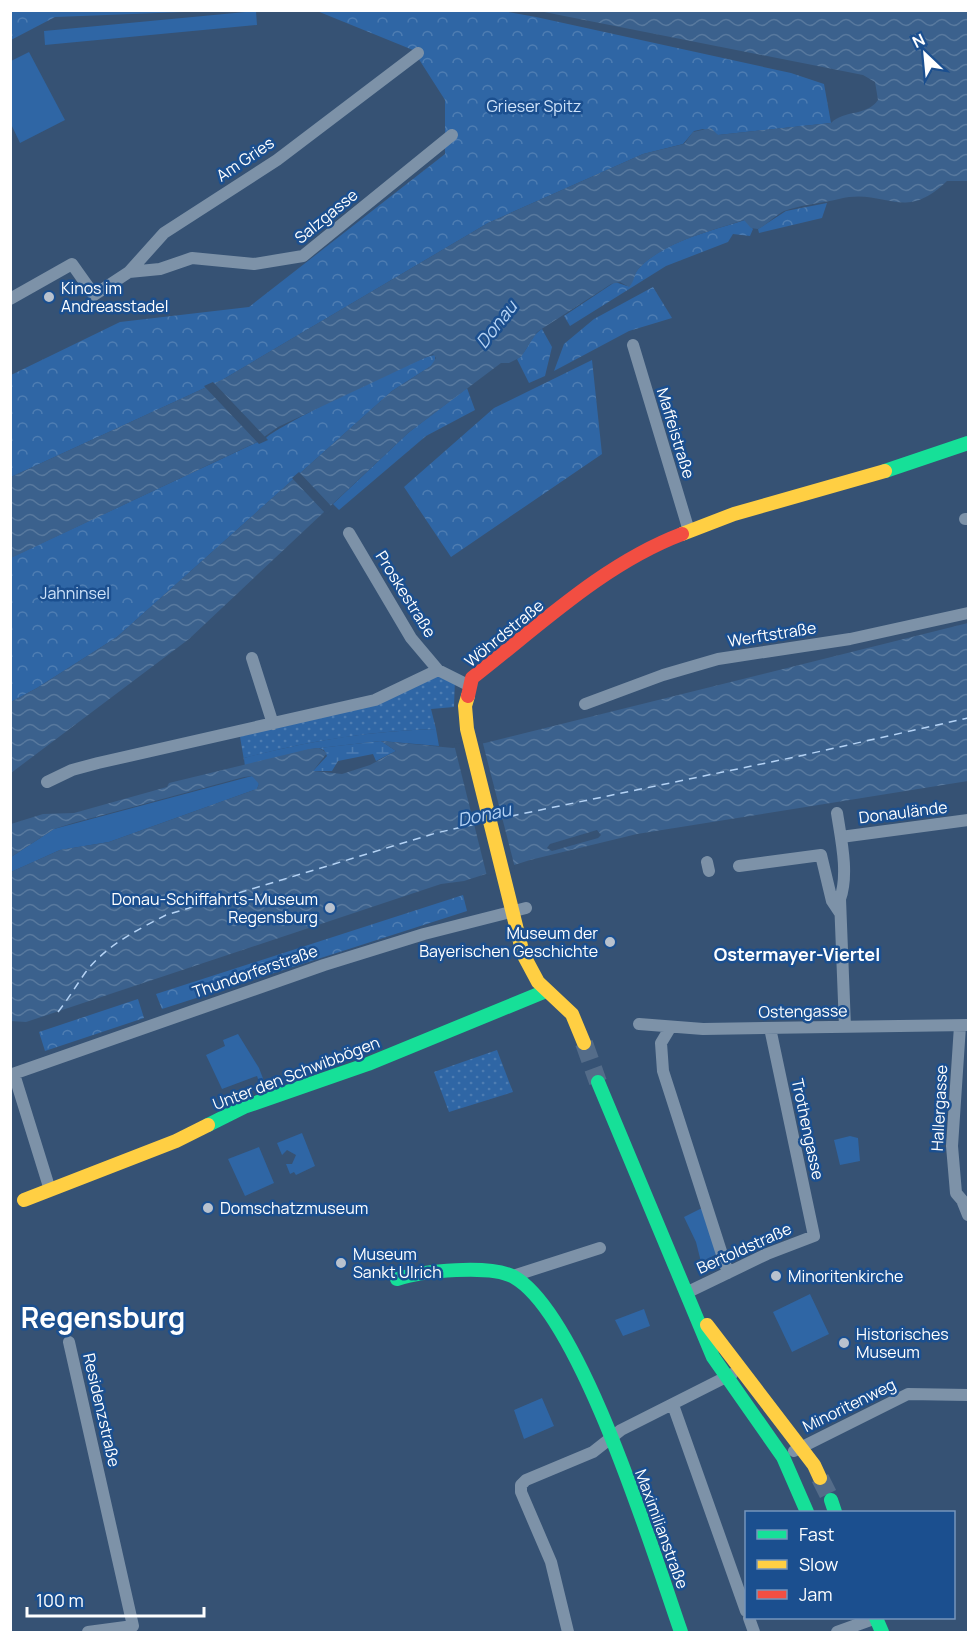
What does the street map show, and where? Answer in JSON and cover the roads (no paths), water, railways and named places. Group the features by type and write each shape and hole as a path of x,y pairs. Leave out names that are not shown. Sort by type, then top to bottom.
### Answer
{"street":[{"name":"Am Gries","path":"10,299 72,264 94,295 129,272 164,233 277,160 418,53"},
{"name":"Salzgasse","path":"129,272 160,269 192,258 254,264 303,256 452,135"},
{"name":"Maffeistraße","path":"633,345 689,531"},
{"name":"Wöhrdstraße","path":"438,670 468,685 477,672 619,564 656,544 689,531 969,443"},
{"name":"Proskestraße","path":"349,533 411,638 438,670"},
{"name":"Werftstraße","path":"585,704 663,675 718,659 860,637 969,613"},
{"path":"252,658 273,724"},
{"path":"46,782 72,770 98,763 375,699 438,670"},
{"path":"468,685 465,706 469,736 511,912 525,960 546,991 565,1005 575,1019 585,1043"},
{"name":"Donaulände","path":"837,813 842,854 844,1027"},
{"name":"Donaulände","path":"841,837 968,823"},
{"path":"739,866 821,855 832,901 841,914"},
{"name":"Thundorferstraße","path":"12,1074 306,971 424,934 526,908"},
{"name":"Unter den Schwibbögen","path":"24,1200 176,1141 244,1107 368,1064 546,991"},
{"name":"Ostengasse","path":"639,1024 670,1028 964,1026"},
{"name":"Hallergasse","path":"962,1192 952,1146 964,1026"},
{"path":"670,1028 661,1043 660,1054 728,1272"},
{"name":"Trothengasse","path":"770,1028 814,1236"},
{"path":"12,1074 50,1190"},
{"path":"598,1082 650,1210 688,1292 713,1357 783,1456 807,1511"},
{"path":"962,1192 969,1215"},
{"name":"Bertoldstraße","path":"688,1292 728,1272 814,1236"},
{"path":"397,1279 432,1271 513,1276 600,1248"},
{"name":"Maximilianstraße","path":"513,1276 531,1289 563,1335 612,1437 681,1632"},
{"path":"696,1312 800,1448 817,1480"},
{"name":"Residenzstraße","path":"69,1342 133,1626 88,1632"},
{"path":"568,1632 551,1562 521,1492 521,1485 526,1480 592,1452 612,1437 659,1410 741,1370"},
{"name":"Minoritenweg","path":"783,1456 908,1394 969,1395"},
{"path":"673,1405 745,1605"},
{"path":"837,1632 873,1619"}],"water":[{"name":"Donau","path":"539,11 968,11 968,181 947,181 932,194 906,202 855,197 797,207 784,211 758,229 751,228 744,220 690,238 663,250 640,267 629,287 620,282 611,284 537,332 521,357 509,363 501,363 408,433 189,639 11,773 11,702 117,637 392,391 431,366 436,358 433,354 278,427 257,442 11,558 11,477 222,380 488,223 643,154 684,144 693,132 711,128 718,135 831,123 843,116 868,109 878,100 875,82 863,75"},
{"name":"Donau","path":"968,623 968,781 637,834 530,860 464,881 441,884 26,1022 11,1021 11,872 60,850 109,842 257,789 259,784 252,776 244,777 73,823 54,829 11,857 11,824 43,814 74,813 167,787 169,783 309,749 319,748 327,753 313,771 342,774 370,765 396,751 381,741 453,748 485,743"}],"tunnel":[{"path":"584,1043 598,1082"},
{"path":"820,1478 831,1500"}],"place":[{"name":"Kinos im Andreasstadel","path":"49,297"},
{"name":"Donau-Schiffahrts-Museum Regensburg","path":"330,908"},
{"name":"Museum der Bayerischen Geschichte","path":"610,942"},
{"name":"Domschatzmuseum","path":"208,1208"},
{"name":"Museum Sankt Ulrich","path":"341,1263"},
{"name":"Minoritenkirche","path":"776,1276"},
{"name":"Historisches Museum","path":"844,1343"}],"district":[{"name":"Ostermayer-Viertel","path":"797,954"},
{"name":"Regensburg","path":"103,1317"}],"park label":[{"name":"Grieser Spitz","path":"534,106"},
{"name":"Jahninsel","path":"75,593"}]}
